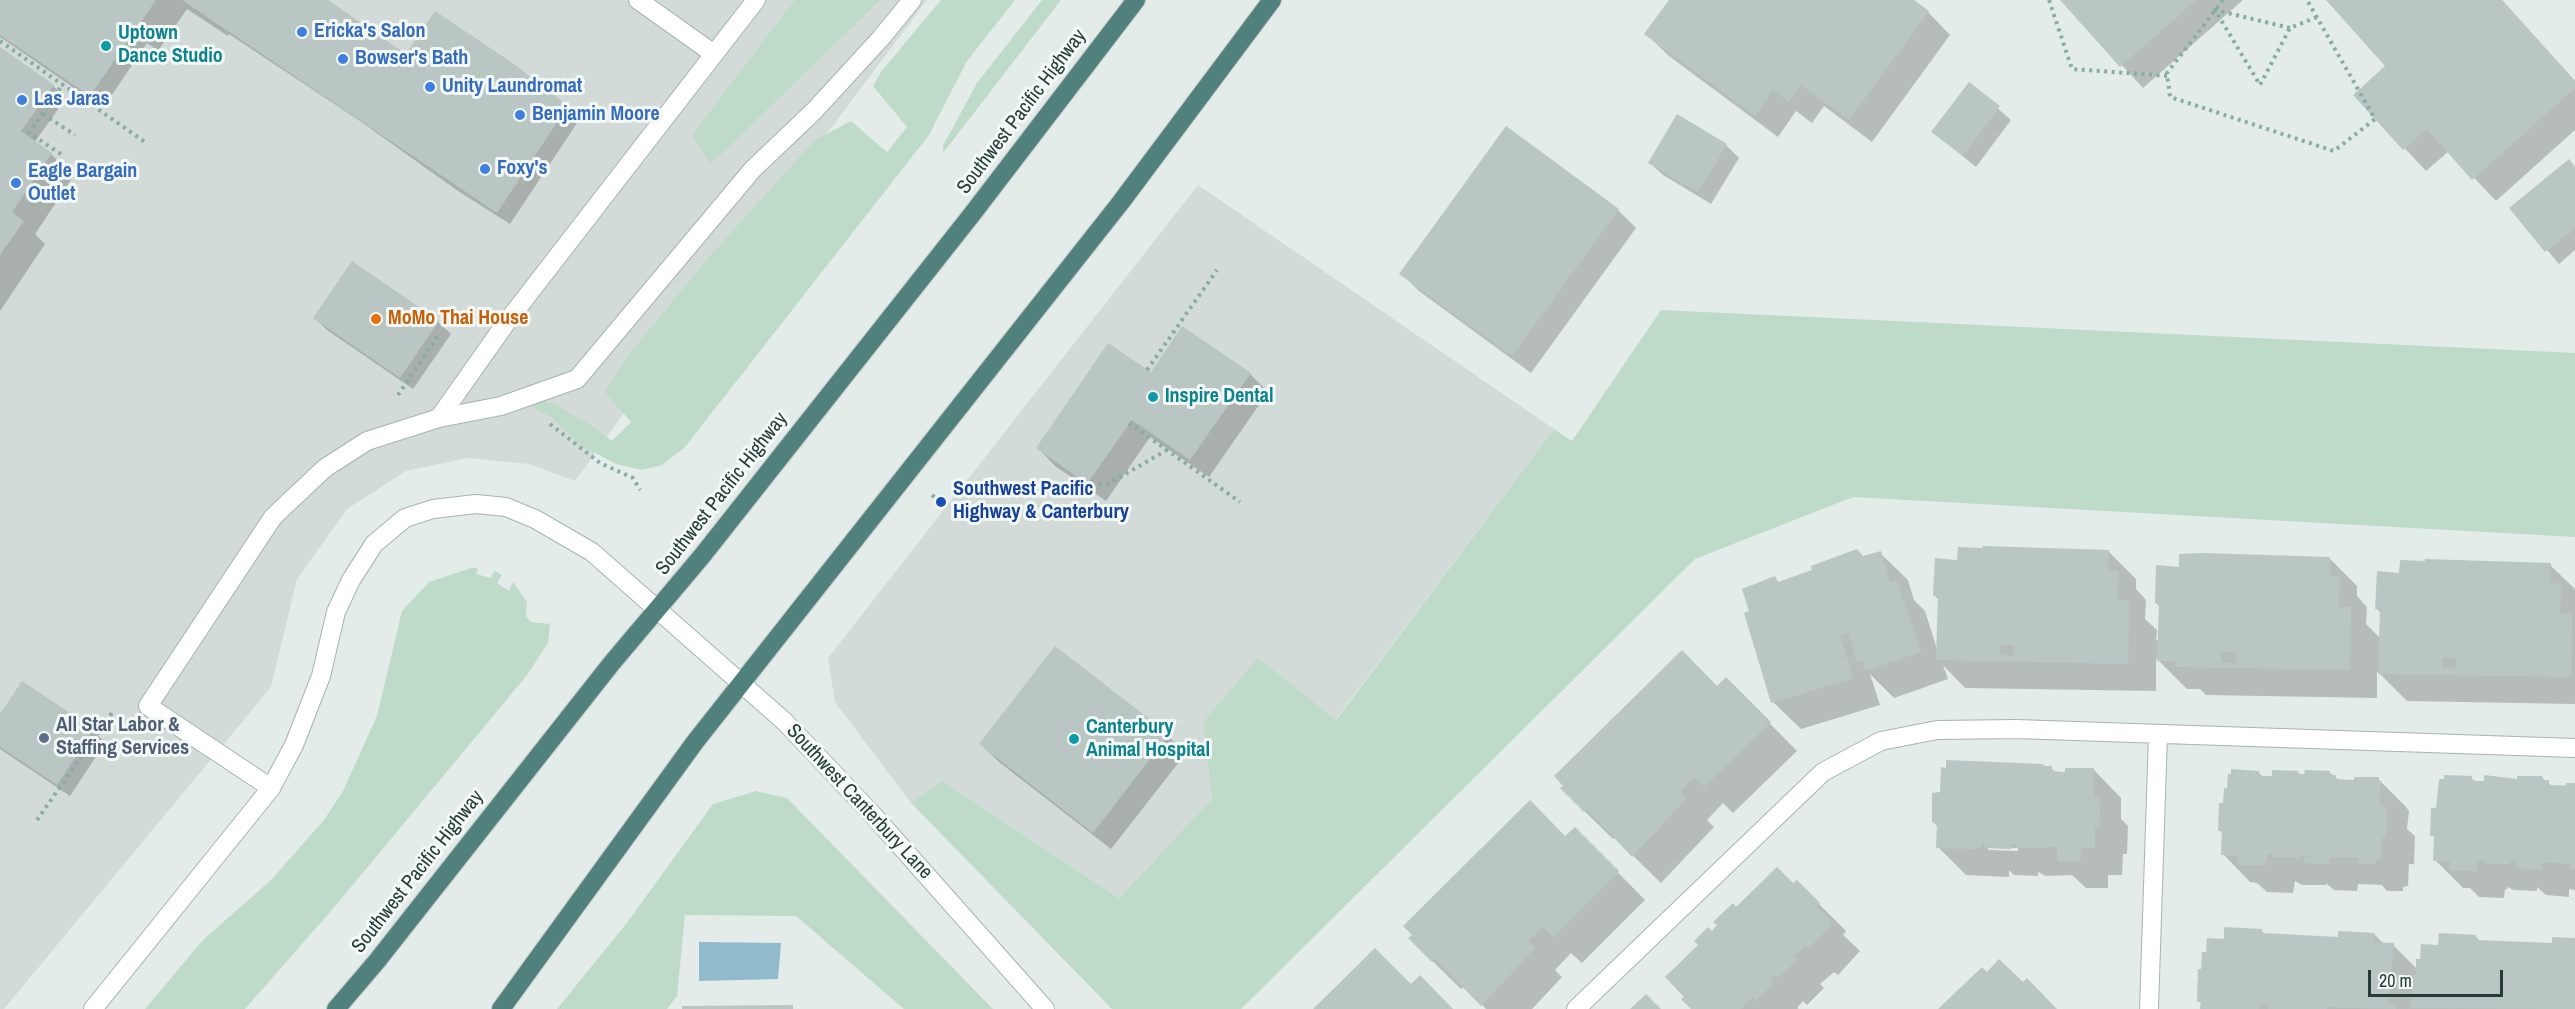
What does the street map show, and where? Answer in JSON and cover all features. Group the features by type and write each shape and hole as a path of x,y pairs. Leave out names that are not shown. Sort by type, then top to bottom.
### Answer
{"highway":[{"name":"Southwest Pacific Highway","path":"336,1009 376,962 612,664 659,610 973,213 1136,0"},
{"path":"501,1009 694,742 1121,202 1272,0"}],"street":[{"path":"638,0 714,54"},
{"path":"439,418 506,323 756,0"},
{"path":"271,788 148,706 273,517 325,468 367,441 439,418 501,406 577,379 753,169 814,111 881,38 912,0"},
{"name":"Southwest Canterbury Lane","path":"93,1009 271,788 294,745 321,676 336,612 351,580 374,544 405,518 433,509 476,504 506,507 535,519 592,552 659,610 785,722 873,815 1045,1009"},
{"path":"1576,1009 1823,771 1881,741 1937,730 2016,729 2575,748"},
{"path":"2149,1009 2158,734"}],"path":[{"path":"2049,0 2072,69 2168,76"},
{"path":"2223,0 2167,73 2170,97 2334,151 2375,119 2307,0"},
{"path":"2215,10 2259,85 2290,28"},
{"path":"2215,10 2290,28 2317,17"},
{"path":"0,41 145,142"},
{"path":"61,154 29,133 63,84"},
{"path":"43,114 75,135"},
{"path":"1147,370 1217,270"},
{"path":"392,404 439,334"},
{"path":"410,364 416,368"},
{"path":"501,406 518,409 539,417 561,431 593,459 633,478 640,490"},
{"path":"1129,423 1240,502"},
{"path":"1076,485 1108,484 1167,450"},
{"path":"37,820 114,710"}],"shaded area":[{"path":"0,0 927,0 786,188 575,481 529,464 467,458 406,471 347,509 297,579 271,687 4,1009 0,1009"},
{"path":"1198,185 1554,429 1335,720 1258,659 1203,722 1212,799 1119,898 942,781 911,803 835,702 828,658"}],"green space":[{"path":"795,0 880,0 711,164 692,135"},
{"path":"941,0 1015,0 967,61 929,135 685,447 662,465 642,470 616,464 582,446 551,417 525,403 534,399 554,404 591,425 612,441 631,422 605,392 626,358 710,256 815,140 851,121 887,152 907,127 873,86 881,72"},
{"path":"1042,0 1061,0 943,153 943,146 977,83"},
{"path":"1661,310 2575,353 2575,537 1853,497 1695,559 1241,1009 1112,1009 911,803 942,781 1119,898 1212,799 1203,722 1258,658 1336,720 1554,429 1572,441"},
{"path":"471,568 478,568 476,574 491,578 494,571 502,575 497,583 509,591 513,582 527,602 526,616 531,622 550,624 548,643 527,675 337,904 245,1009 145,1009 203,940 271,880 324,820 343,791 377,716 402,611 429,582"},
{"path":"756,791 787,798 993,1009 904,1009 796,916 685,915 677,996 667,1009 557,1009 626,924 713,804"}],"water":[{"path":"699,942 781,943 778,979 699,981"}],"building":[{"path":"0,0 156,0 90,96 0,35"},
{"path":"182,0 328,0 406,54 435,11 514,64 568,106 497,213"},
{"path":"1669,0 1914,0 1929,11 1849,120 1801,85 1789,102 1773,90 1755,116 1644,34"},
{"path":"2060,0 2196,0 2120,67"},
{"path":"2326,0 2502,0 2575,81 2575,88 2472,180 2427,129 2403,150 2353,95 2385,66"},
{"path":"0,47 54,85 21,131 52,153 12,212 24,221 0,255"},
{"path":"1969,82 2000,106 1963,156 1931,132"},
{"path":"1677,114 1727,144 1698,192 1648,163"},
{"path":"1506,126 1619,209 1512,356 1399,274"},
{"path":"2569,159 2575,167 2575,228 2545,252 2509,208"},
{"name":"MoMo Thai House","path":"352,261 439,321 400,378 313,318"},
{"name":"Inspire Dental","path":"1182,326 1251,373 1190,460 1132,420 1087,484 1036,448 1108,343 1151,372"},
{"path":"1983,546 2109,550 2108,570 2119,571 2117,600 2129,601 2128,664 1936,660 1938,596 1933,596 1935,558 1957,560 1958,547 1982,548","holes":["2000,645 2014,645 2014,656 2000,655"]},
{"path":"1857,549 1863,556 1881,551 1890,583 1897,581 1921,652 1865,671 1862,661 1857,662 1848,633 1840,635 1853,678 1771,703 1744,613 1749,611 1742,589 1775,576 1778,582 1812,570 1811,566"},
{"path":"2179,554 2330,557 2330,576 2340,577 2339,607 2351,607 2350,670 2177,667 2177,662 2157,661 2159,603 2155,603 2156,565 2179,567","holes":["2221,652 2236,652 2236,663 2221,662"]},
{"path":"2425,559 2551,563 2550,583 2561,584 2560,614 2572,614 2571,677 2378,674 2380,609 2375,609 2377,571 2399,573 2400,560 2425,561","holes":["2443,658 2457,658 2456,669 2442,668"]},
{"name":"Canterbury Animal Hospital","path":"1055,646 1169,734 1093,833 979,744"},
{"path":"1682,650 1717,686 1726,677 1771,722 1704,787 1695,777 1680,791 1687,798 1632,857 1587,809 1584,812 1560,788 1563,786 1554,776"},
{"name":"All Star Labor & Staffing Services","path":"22,681 94,729 57,785 0,747 0,714"},
{"path":"1946,760 2043,764 2043,766 2052,766 2051,771 2065,772 2065,768 2094,768 2094,797 2101,797 2099,827 2095,827 2095,848 2081,848 2080,861 2057,861 2057,847 2017,848 2017,845 2011,845 2011,849 1985,848 1985,844 1982,844 1981,849 1936,848 1937,823 1932,822 1932,793 1940,792 1941,767 1946,768"},
{"path":"2231,769 2259,771 2259,776 2272,776 2272,770 2298,771 2298,774 2304,774 2305,770 2330,771 2330,775 2336,775 2336,779 2354,780 2354,777 2379,777 2381,781 2380,805 2387,807 2386,837 2382,837 2381,859 2376,860 2376,864 2358,863 2358,858 2330,857 2330,864 2304,863 2305,856 2299,855 2299,858 2273,857 2273,854 2268,854 2265,866 2238,865 2238,856 2221,855 2222,831 2218,831 2219,803 2223,803 2224,788 2227,788 2228,774 2231,774"},
{"path":"2444,775 2472,776 2471,781 2484,781 2484,775 2517,779 2517,776 2543,776 2542,780 2549,780 2549,785 2566,786 2566,783 2575,783 2575,869 2570,869 2570,864 2542,862 2542,870 2516,868 2516,861 2510,861 2510,864 2484,863 2484,860 2480,859 2480,862 2477,862 2477,871 2450,870 2450,861 2433,861 2434,836 2430,836 2431,808 2436,808 2439,779 2444,779"},
{"path":"1530,800 1565,836 1575,827 1619,871 1553,937 1543,927 1528,941 1535,948 1481,1006 1435,959 1432,962 1408,938 1412,935 1403,926"},
{"path":"1777,867 1793,883 1797,880 1820,903 1816,906 1833,923 1809,948 1805,945 1794,956 1797,960 1778,978 1775,974 1771,979 1774,982 1756,1001 1752,997 1740,1009 1691,1009 1681,999 1684,997 1665,977 1698,945 1694,941 1708,927 1712,931 1717,925 1713,922 1733,903 1736,907"},
{"path":"2224,927 2262,929 2262,933 2338,937 2338,931 2375,933 2374,942 2394,943 2388,1004 2396,1004 2396,1009 2327,1007 2327,1009 2268,1009 2268,1004 2260,1004 2259,1009 2200,1009 2201,1002 2197,1002 2198,969 2201,969 2202,952 2206,952 2207,938 2224,939"},
{"path":"2439,933 2476,935 2476,940 2552,943 2552,937 2575,938 2575,1009 2411,1008 2413,975 2416,975 2416,959 2420,959 2421,944 2438,945"},
{"path":"1375,948 1411,984 1420,975 1453,1009 1313,1009"},
{"path":"1999,959 2023,982 2027,978 2057,1009 1938,1009 1982,967 1987,972"},
{"path":"1646,994 1661,1009 1630,1009"},
{"path":"793,1005 793,1009 682,1009 682,1006"}],"place":[{"name":"Ericka's Salon","path":"302,32"},
{"name":"Uptown Dance Studio","path":"106,46"},
{"name":"Bowser's Bath","path":"343,59"},
{"name":"Unity Laundromat","path":"430,87"},
{"name":"Las Jaras","path":"22,100"},
{"name":"Benjamin Moore","path":"520,115"},
{"name":"Foxy's","path":"485,169"},
{"name":"Eagle Bargain Outlet","path":"16,183"},
{"name":"MoMo Thai House","path":"376,319"},
{"name":"Inspire Dental","path":"1153,397"},
{"name":"Southwest Pacific Highway & Canterbury","path":"941,502"},
{"name":"All Star Labor & Staffing Services","path":"44,738"},
{"name":"Canterbury Animal Hospital","path":"1074,739"}]}
